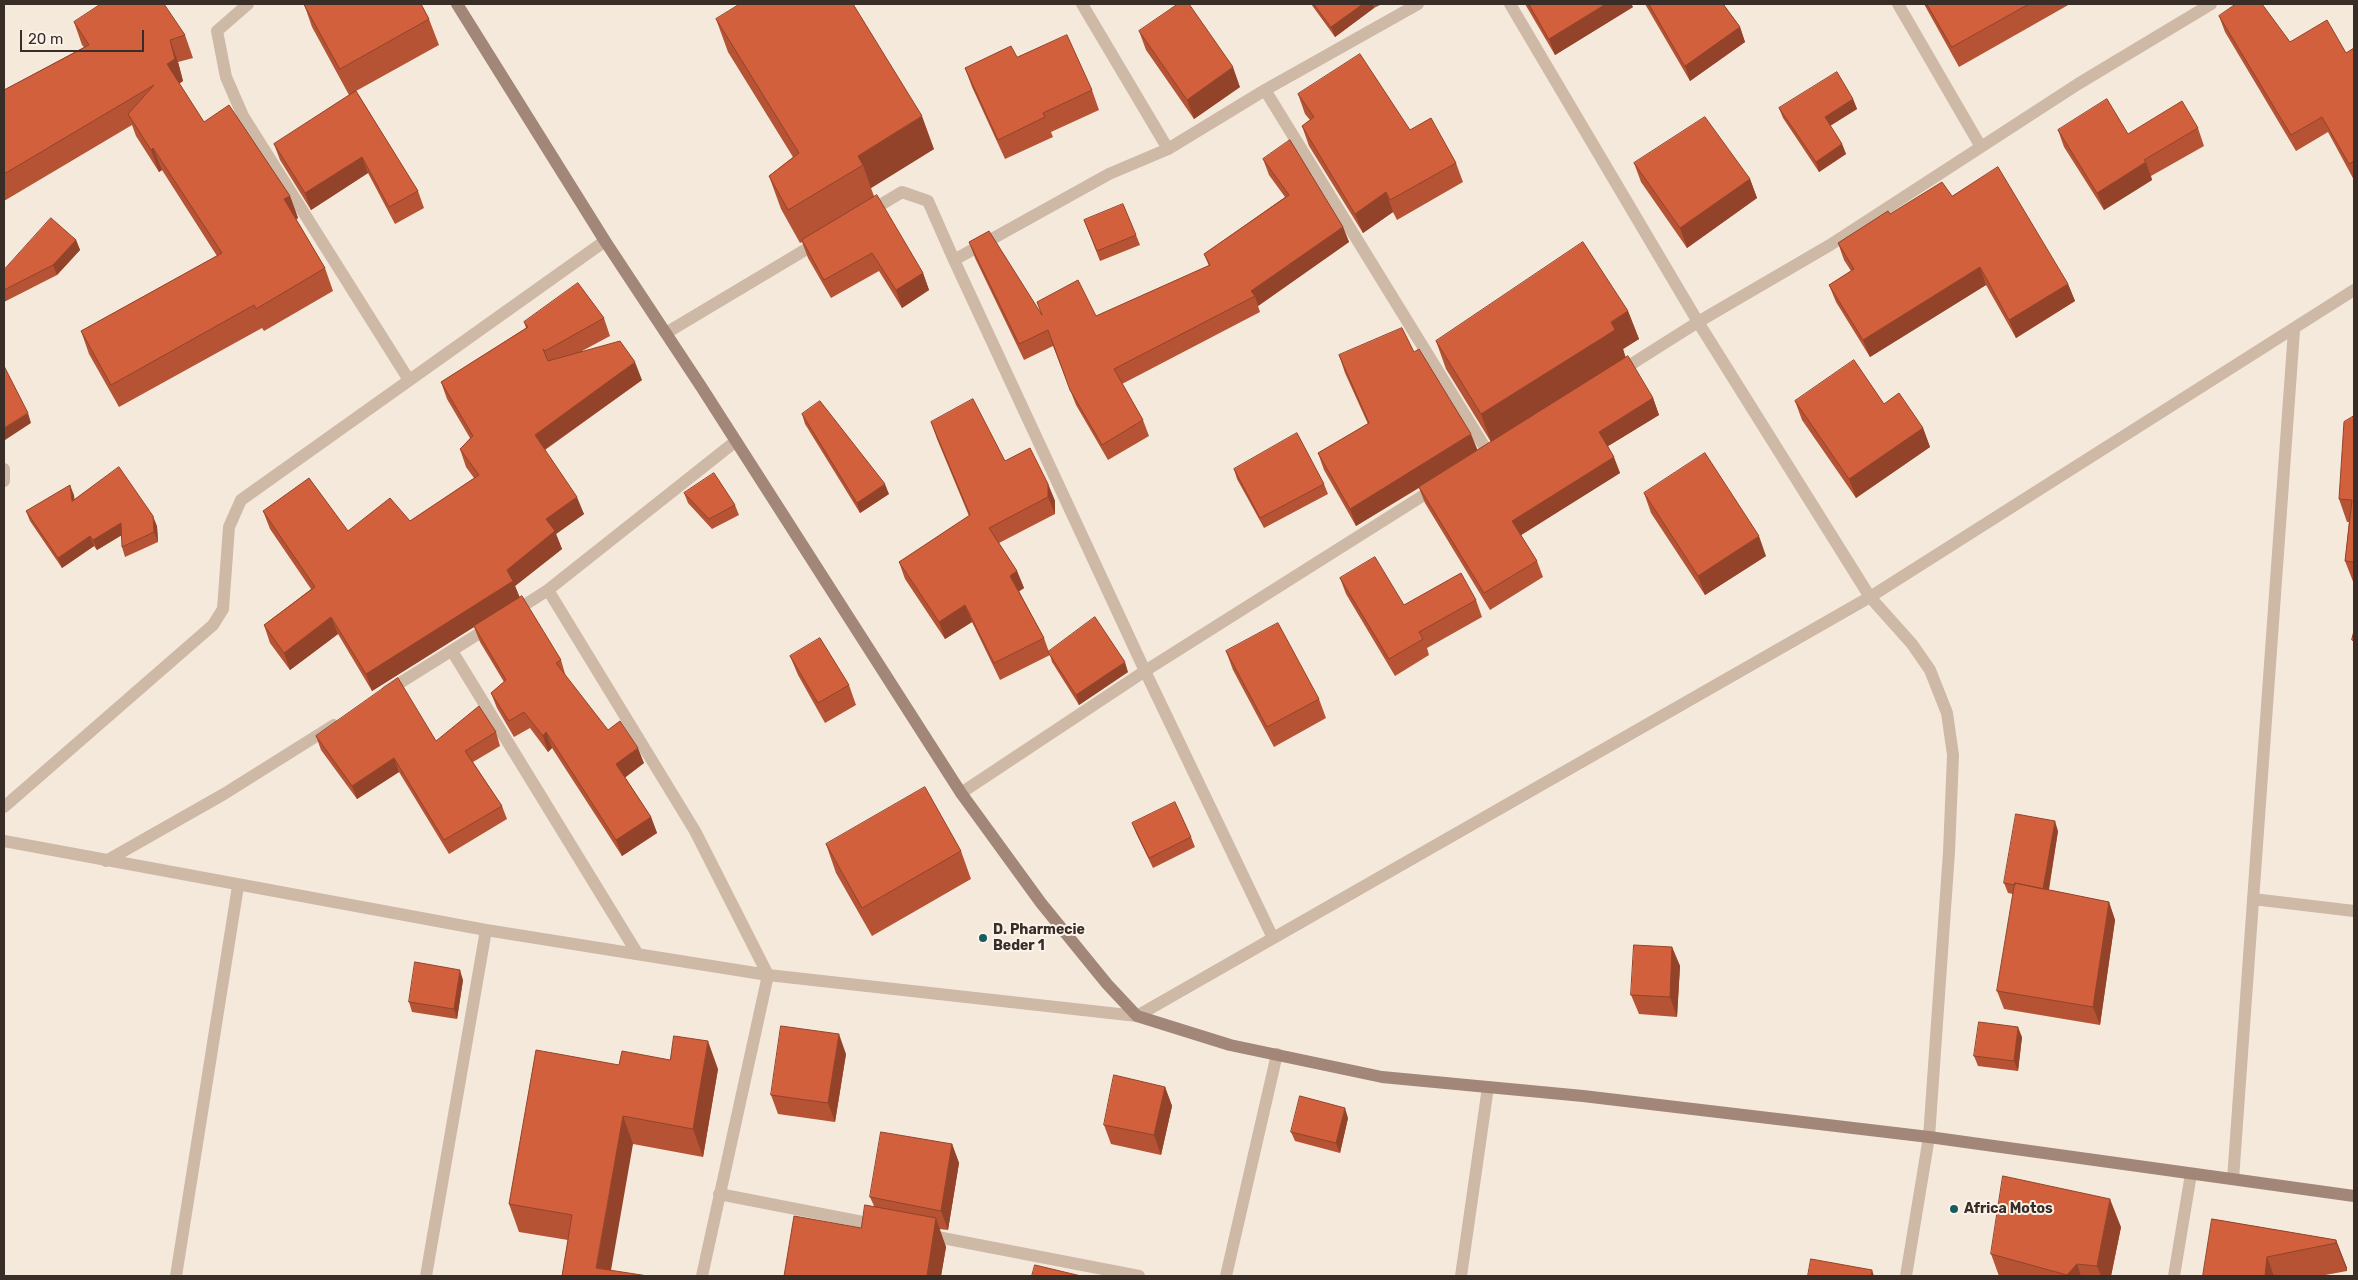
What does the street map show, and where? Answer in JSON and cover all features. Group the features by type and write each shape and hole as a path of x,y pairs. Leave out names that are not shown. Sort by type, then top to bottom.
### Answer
{"street":[{"path":"248,4 217,31 226,78 243,116 409,380"},
{"path":"457,4 605,241 736,441 961,794 1041,903 1107,984 1137,1016"},
{"path":"1082,4 1168,149"},
{"path":"954,260 1109,174 1168,149 1265,90 1418,4"},
{"path":"1510,4 1698,322 1870,597 1912,644 1930,670 1947,713 1953,755 1949,852 1929,1137 1906,1276"},
{"path":"1898,4 1981,147"},
{"path":"1606,380 1698,322 1830,245 2078,84 2204,6"},
{"path":"1265,90 1489,454"},
{"path":"860,217 902,192 928,201 1145,671 1273,938"},
{"path":"666,333 835,232"},
{"path":"4,807 212,625 223,609 229,527 241,500 605,241"},
{"path":"1137,1016 1870,597 2294,330 2354,290"},
{"path":"2233,1179 2294,330"},
{"path":"376,699 548,590 736,441"},
{"path":"4,469 4,481"},
{"path":"961,794 1145,671 1447,480"},
{"path":"548,590 695,831 768,975 702,1276"},
{"path":"452,651 637,953"},
{"path":"106,861 224,794 342,720"},
{"path":"4,841 238,886 486,930 768,975 1137,1016 1230,1044 1382,1077 1583,1096 1929,1137 2354,1196"},
{"path":"176,1276 238,886"},
{"path":"2253,899 2354,911"},
{"path":"426,1276 486,930"},
{"path":"1226,1276 1277,1054"},
{"path":"1461,1276 1488,1087"},
{"path":"2174,1276 2191,1174"},
{"path":"719,1194 895,1228"},
{"path":"914,1232 1139,1276"}],"building":[{"path":"101,4 164,4 185,35 170,40 175,59 167,64 204,122 229,105 290,196 284,199 325,268 256,309 254,305 111,385 81,331 222,253 153,148 151,150 128,114 154,85 4,174 4,90 89,45 74,22"},
{"path":"304,4 421,4 429,19 340,69"},
{"path":"740,4 853,4 922,116 858,156 863,165 788,210 769,176 799,153 716,19"},
{"path":"1178,4 1189,4 1233,67 1187,100 1139,31"},
{"path":"1314,4 1363,4 1331,27"},
{"path":"1529,4 1606,4 1549,39"},
{"path":"1649,4 1723,4 1740,27 1685,66"},
{"path":"1927,4 2029,4 1952,47"},
{"path":"2236,4 2262,4 2290,42 2327,20 2346,53 2354,48 2354,161 2349,164 2322,117 2291,135 2219,16"},
{"path":"1067,35 1092,90 1043,113 1045,117 998,140 965,68 1011,46 1017,57"},
{"path":"1360,54 1410,130 1431,118 1456,163 1390,200 1386,192 1355,214 1302,126 1314,117 1298,94"},
{"path":"1837,72 1853,99 1825,117 1842,144 1816,162 1779,108"},
{"path":"356,91 418,191 389,207 362,157 305,193 274,144"},
{"path":"2107,99 2128,134 2182,101 2198,128 2144,160 2146,162 2097,193 2058,130"},
{"path":"1705,117 1750,179 1680,228 1634,163"},
{"path":"1290,140 1343,227 1251,291 1255,296 1114,369 1143,420 1102,445 1070,390 1048,330 1019,344 969,242 989,231 1042,315 1037,302 1078,280 1096,316 1210,265 1204,254 1289,195 1263,159"},
{"path":"1998,167 2068,284 2009,320 1980,267 1863,340 1829,285 1854,269 1838,243 1888,211 1890,214 1942,182 1952,196"},
{"path":"877,195 923,273 896,290 872,253 824,280 802,240"},
{"path":"1123,204 1136,235 1097,251 1084,220"},
{"path":"51,218 76,240 53,265 4,290 4,270"},
{"path":"1583,242 1628,311 1611,322 1615,330 1481,414 1436,341"},
{"path":"578,283 604,318 545,351 543,349 548,361 620,341 635,362 535,435 577,497 546,519 555,531 507,570 513,581 366,674 331,617 284,653 264,625 315,587 263,511 309,478 348,531 390,498 410,521 479,475 460,449 473,436 441,382 528,327 524,322"},
{"path":"1402,328 1414,352 1419,349 1471,434 1350,509 1318,453 1369,423 1339,355"},
{"path":"1628,356 1653,398 1599,432 1614,457 1512,521 1537,561 1484,593 1419,487"},
{"path":"1854,360 1884,404 1899,393 1923,428 1849,479 1795,401"},
{"path":"4,366 28,413 4,428"},
{"path":"973,399 1005,461 1030,448 1048,484 1048,497 989,528 1017,571 1010,576 1044,638 994,663 965,605 939,622 899,562 970,515 931,422"},
{"path":"820,401 885,484 857,503 802,414"},
{"path":"2354,416 2354,562 2345,561 2352,500 2339,499 2344,422"},
{"path":"1297,433 1324,484 1260,518 1234,469"},
{"path":"1705,453 1759,536 1698,576 1644,493"},
{"path":"119,467 153,516 154,532 122,547 121,523 93,540 90,536 58,558 26,511 70,485 72,501"},
{"path":"714,473 735,505 709,519 684,493"},
{"path":"1375,557 1404,605 1461,573 1476,600 1419,632 1423,639 1389,659 1340,578"},
{"path":"522,596 561,660 556,663 608,730 620,721 638,748 616,764 651,817 616,840 546,732 543,736 524,712 509,721 491,693 506,680 474,626"},
{"path":"1095,617 1125,662 1076,695 1048,652"},
{"path":"1278,623 1319,699 1267,727 1226,651"},
{"path":"820,638 849,685 818,703 790,656"},
{"path":"398,678 436,741 479,706 496,732 465,751 502,806 444,840 394,758 352,786 316,736"},
{"path":"925,787 961,851 862,908 826,844"},
{"path":"1175,802 1191,837 1149,858 1132,823"},
{"path":"2016,814 2055,821 2043,889 2015,883 2015,885 2004,883"},
{"path":"2015,883 2109,902 2093,1007 1997,991"},
{"path":"1634,945 1672,947 1670,997 1631,995"},
{"path":"415,962 460,970 454,1009 409,1002"},
{"path":"1979,1022 2018,1027 2014,1061 1974,1056"},
{"path":"781,1026 839,1034 828,1103 771,1095"},
{"path":"674,1036 708,1041 693,1129 623,1116 596,1268 648,1276 562,1276 572,1215 509,1204 536,1050 619,1065 622,1051 670,1060"},
{"path":"1114,1075 1165,1087 1154,1135 1104,1125"},
{"path":"1300,1096 1345,1108 1336,1143 1291,1132"},
{"path":"881,1132 952,1144 941,1211 870,1197"},
{"path":"2003,1176 2110,1199 2097,1266 2077,1264 2067,1275 1991,1254"},
{"path":"865,1205 936,1218 927,1276 784,1276 794,1216 861,1228"},
{"path":"2212,1219 2336,1240 2336,1243 2267,1257 2265,1276 2203,1276"},
{"path":"1811,1259 1872,1270 1871,1276 1808,1276"},
{"path":"1035,1265 1081,1276 1032,1276"}],"place":[{"name":"D. Pharmecie Beder 1","path":"983,938"},
{"name":"Africa Motos","path":"1954,1209"}]}
